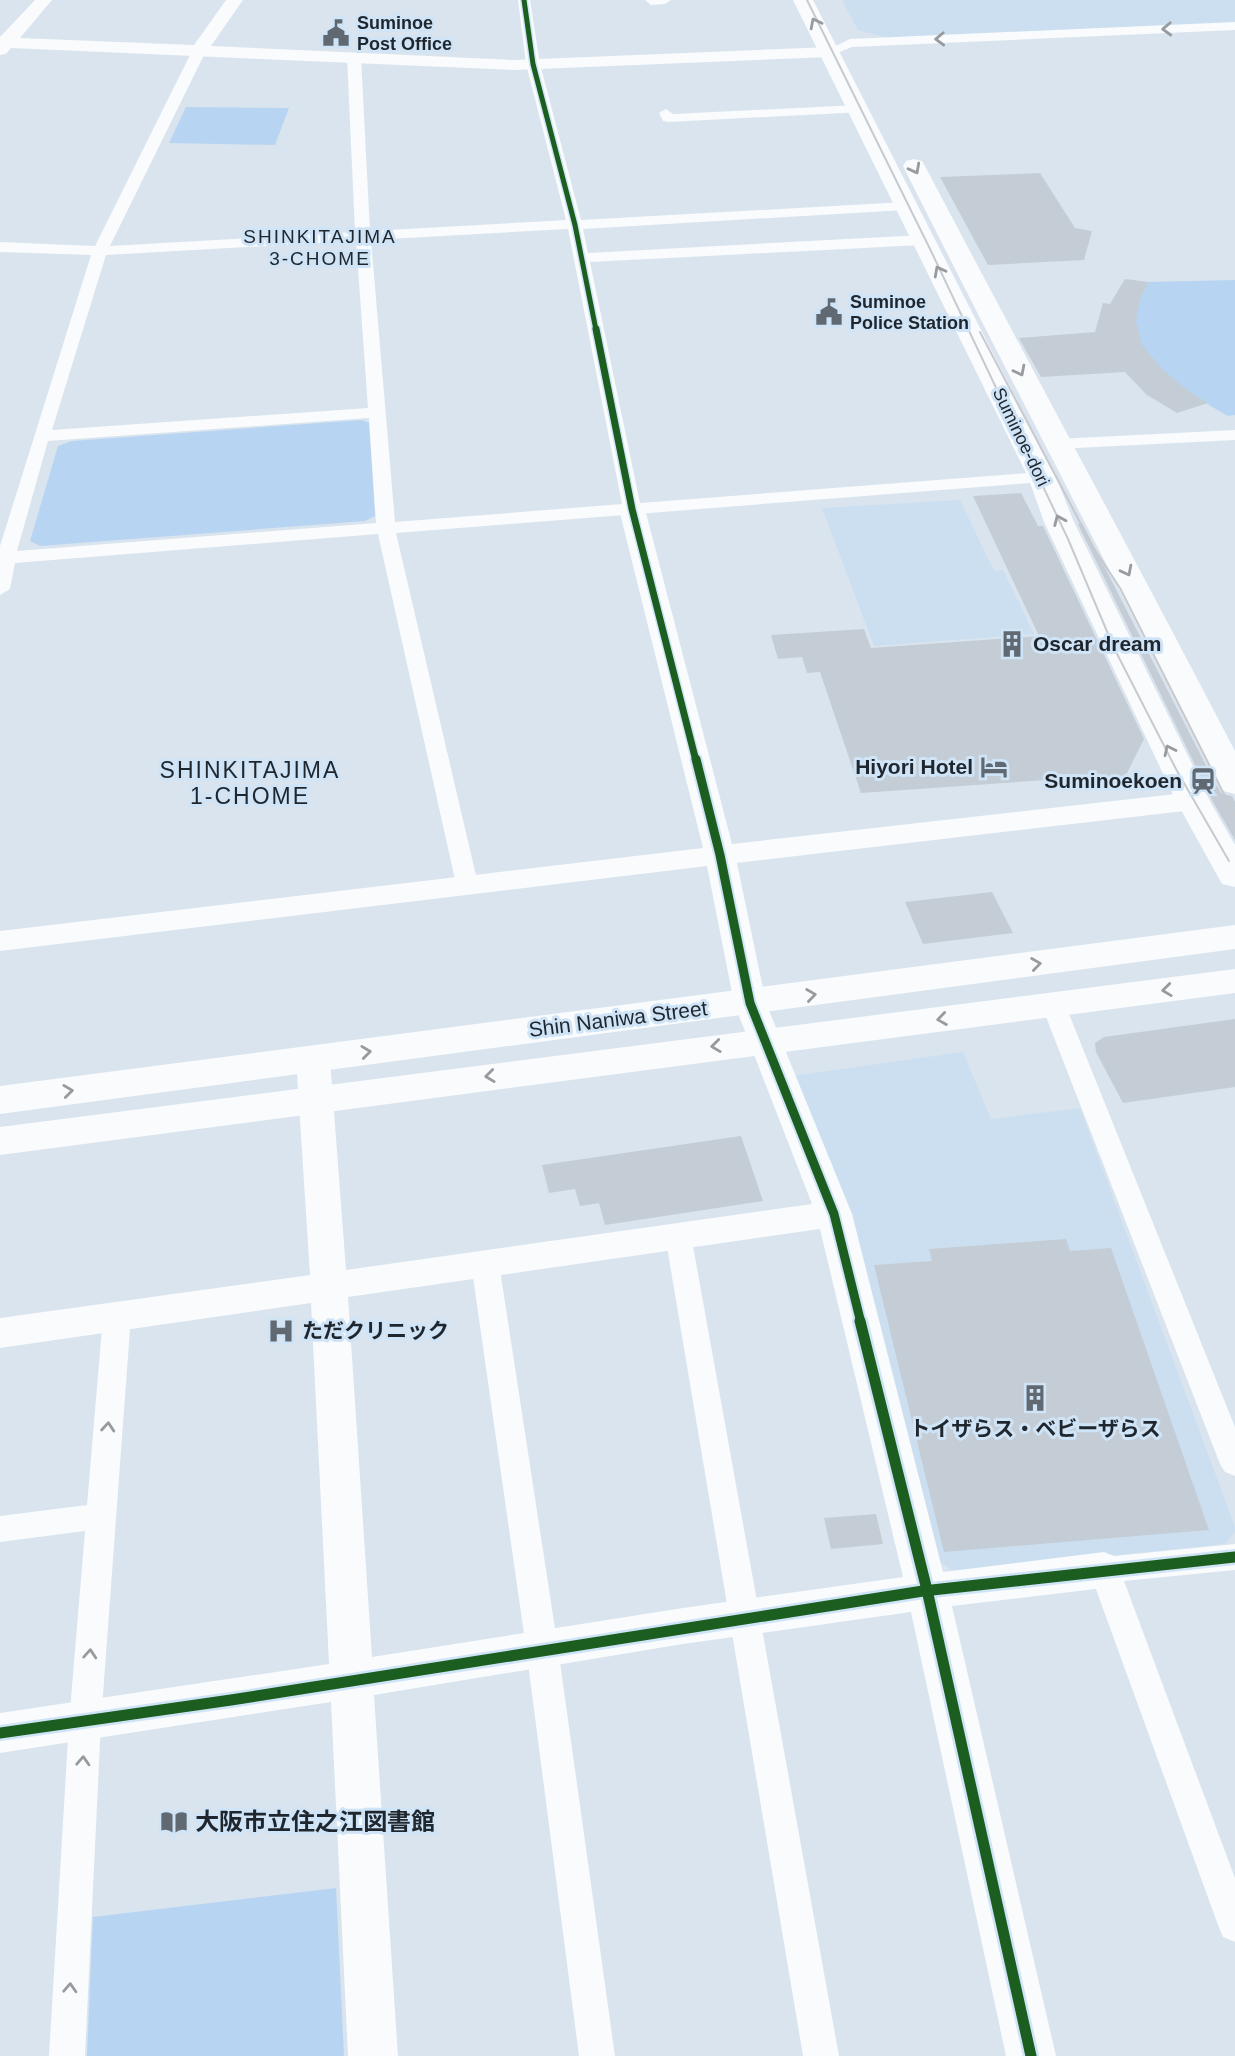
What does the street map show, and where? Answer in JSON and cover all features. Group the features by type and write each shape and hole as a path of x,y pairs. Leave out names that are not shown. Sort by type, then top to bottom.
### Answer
{"main road":[{"name":"Suminoe-dori","path":"803,0 843,51 1100,519 1235,783"},
{"name":"Suminoe-dori","path":"827,0 858,110 1042,477 1059,522 1193,801 1235,876"},
{"name":"Shin Naniwa Street","path":"0,1141 316,1079 750,1003 1235,937"},
{"name":"Shin Naniwa Street","path":"0,1100 316,1079 764,1044 1235,981"}],"street":[{"path":"2,41 26,0"},
{"path":"2,41 44,0"},
{"path":"0,589 3,558 100,251 199,51 235,0"},
{"path":"524,0 533,64 575,225 632,509 720,855 750,1003 764,1044 834,1214 927,1590 1031,2056"},
{"path":"651,1 665,0"},
{"path":"2,41 533,64 843,51 1235,26"},
{"path":"354,57 363,235 386,529 467,884"},
{"path":"666,113 668,118 858,110"},
{"path":"0,247 100,251 905,206"},
{"path":"582,258 922,240"},
{"path":"41,436 378,412"},
{"path":"1057,444 1235,435"},
{"path":"3,558 1042,477"},
{"path":"0,941 467,884 1193,801"},
{"path":"1053,1004 1235,1464"},
{"path":"316,1079 373,2056"},
{"path":"0,1333 834,1214"},
{"path":"678,1235 821,2056"},
{"path":"485,1263 542,1648 597,2056"},
{"path":"67,2056 85,1722 117,1316"},
{"path":"0,1530 101,1516"},
{"path":"0,1732 352,1682 542,1648 927,1590 1235,1557"},
{"path":"1104,1570 1235,1925"}],"shaded area":[{"path":"842,0 1235,0 1235,23 889,38 858,30"},
{"path":"186,107 289,108 275,145 169,143"},
{"path":"1235,280 1235,415 1228,416 1179,386 1164,373 1150,359 1140,343 1135,326 1136,307 1148,282"},
{"path":"362,420 369,423 375,516 365,521 40,546 30,541 58,446 72,441"},
{"path":"960,500 994,571 1003,570 1034,634 874,646 822,508"},
{"path":"963,1052 991,1119 1080,1108 1235,1527 1235,1532 1225,1544 954,1572 939,1563 793,1076"},
{"path":"336,1888 344,2056 87,2056 93,1917"}],"building":[{"path":"1040,173 1075,228 1092,231 1084,260 988,265 940,177"},
{"path":"1125,279 1149,282 1140,299 1136,321 1142,345 1161,368 1187,390 1208,403 1177,413 1147,395 1125,372 1041,377 1019,338 1095,332 1103,303 1110,304"},
{"name":"Oscar dream","path":"1021,493 1038,526 1043,526 1144,739 1127,773 1114,782 1094,786 1066,785 1046,780 861,793 820,672 807,673 802,657 778,659 771,635 864,629 871,648 1039,636 973,496"},
{"path":"1082,523 1216,785 1222,794 1232,796 1235,802 1235,840 1212,800 1078,524"},
{"path":"992,892 1013,933 923,944 905,902"},
{"path":"1235,1019 1235,1087 1123,1103 1096,1052 1095,1043 1104,1037"},
{"path":"741,1136 763,1201 605,1225 599,1203 580,1206 575,1189 549,1193 542,1165"},
{"name":"トイザらス・ベビーザらス","path":"1066,1239 1070,1251 1111,1248 1209,1530 944,1552 874,1265 932,1261 929,1249"},
{"path":"876,1514 883,1544 831,1549 824,1518"}],"tram line":[{"path":"807,0 931,251 1068,539 1114,648 1177,771 1229,861"},
{"path":"980,332 1093,547 1120,588 1235,816"}],"cycle path":[{"path":"524,0 533,64 575,225 632,509 720,855 750,1003 834,1214 927,1590 1031,2056"},
{"path":"0,1733 231,1700 923,1591 1040,1576 1235,1557"}],"place":[{"name":"Suminoe Post Office","path":"336,33"},
{"name":"Suminoe Police Station","path":"829,312"},
{"name":"Oscar dream","path":"1012,644"},
{"name":"Hiyori Hotel","path":"994,767"},
{"name":"Suminoekoen","path":"1203,781"},
{"name":"ただクリニック","path":"281,1331"},
{"name":"トイザらス・ベビーザらス","path":"1035,1398"},
{"name":"大阪市立住之江図書館","path":"174,1822"}],"district":[{"name":"SHINKITAJIMA 3-CHOME","path":"320,247"},
{"name":"SHINKITAJIMA 1-CHOME","path":"250,783"}]}
